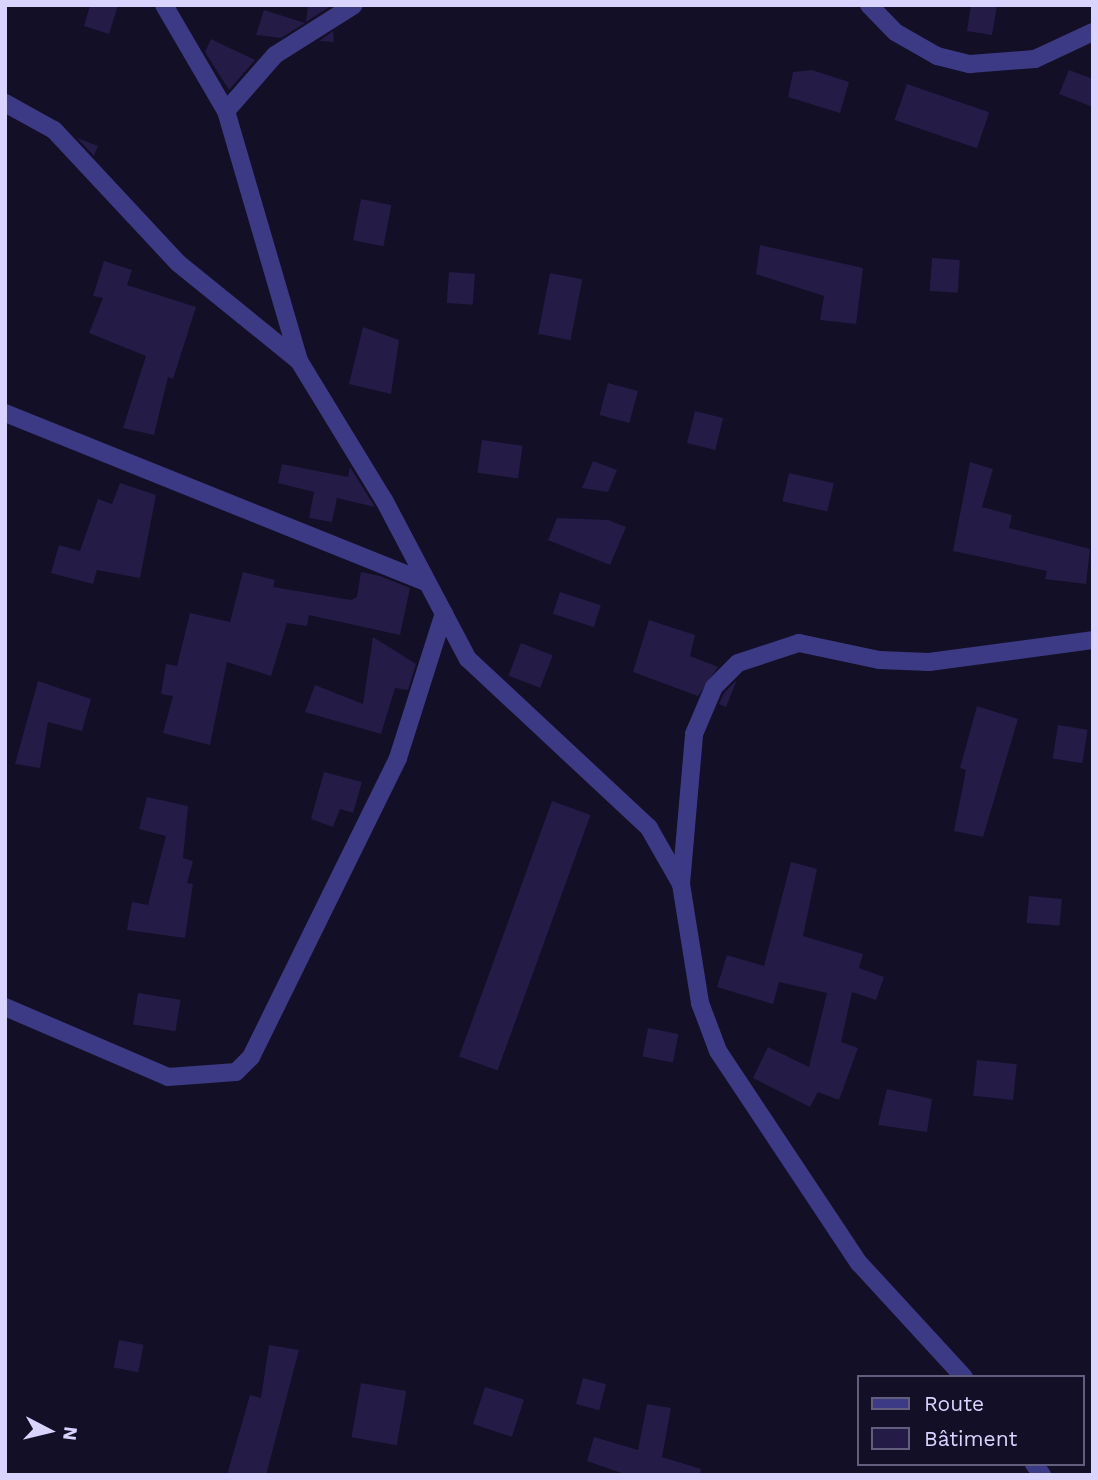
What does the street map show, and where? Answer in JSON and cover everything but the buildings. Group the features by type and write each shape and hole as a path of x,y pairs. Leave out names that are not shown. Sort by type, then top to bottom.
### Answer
{"street":[{"path":"164,5 226,111 299,361 468,659 649,828 681,884"},
{"path":"226,111 275,55 354,5"},
{"path":"869,5 895,32 937,56 970,64 1035,59 1093,32"},
{"path":"5,103 54,130 178,263 299,361"},
{"path":"5,413 427,583"},
{"path":"5,1007 169,1077 236,1072 251,1057 398,758 443,613"},
{"path":"962,1375 859,1263 718,1051 700,1003 681,884 694,734 714,687 738,663 799,643 879,660 929,662 1093,640"}]}
